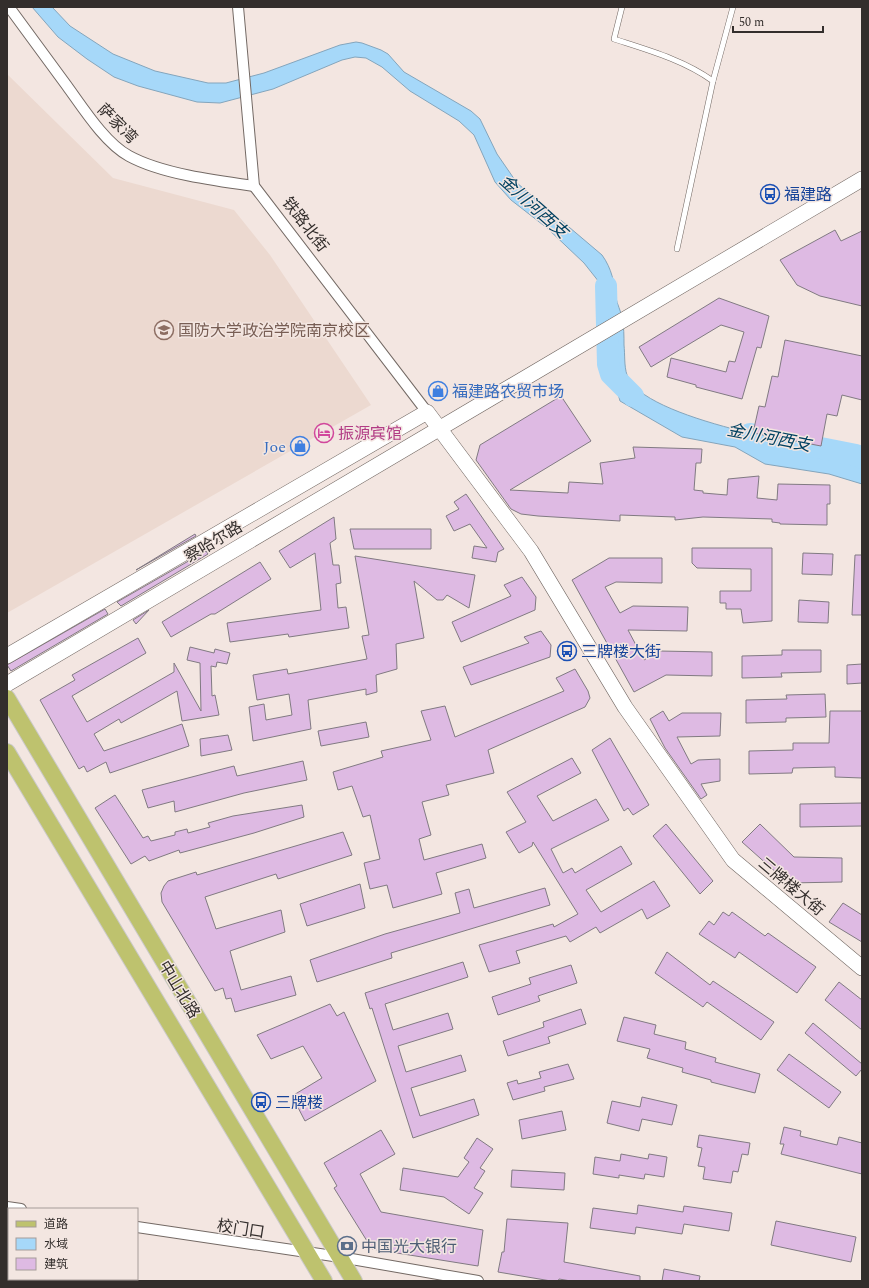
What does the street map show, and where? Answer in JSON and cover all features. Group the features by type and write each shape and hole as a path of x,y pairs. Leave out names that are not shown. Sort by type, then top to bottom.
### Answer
{"main road":[{"path":"438,428 862,179"},
{"name":"铁路北街","path":"427,412 438,428"},
{"name":"察哈尔路","path":"7,656 427,412"},
{"name":"察哈尔路","path":"7,684 438,428"},
{"name":"三牌楼大街","path":"438,428 531,551 625,707 733,860 862,968"},
{"name":"中山北路","path":"7,698 354,1281"},
{"name":"中山北路","path":"7,752 324,1281"}],"street":[{"name":"萨家湾","path":"9,7 89,118 106,137 129,156 163,169 254,186"},
{"path":"238,7 254,186"},
{"name":"铁路北街","path":"254,186 427,412"},
{"name":"校门口","path":"138,1227 340,1257 478,1281"}],"lane":[{"path":"622,7 614,39 657,53 699,71 713,81"},
{"path":"678,249 713,81 733,7"}],"shaded area":[{"name":"国防大学政治学院南京校区","path":"7,74 113,178 234,210 270,255 371,405 7,613"}],"water":[{"path":"32,7 52,7 70,26 113,54 155,71 208,83 226,83 264,73 340,45 356,42 381,50 388,54 404,72 471,111 480,119 497,154 517,183 602,255 612,276 624,328 625,364 627,375 640,391 664,405 696,418 733,429 808,446 862,456 862,484 829,474 765,464 735,447 682,437 620,401 609,361 609,325 603,301 603,287 584,263 547,228 511,200 495,182 474,135 459,121 410,91 382,67 366,58 355,57 342,60 273,89 220,103 197,102 138,86 114,77 58,37"}],"building":[{"path":"835,230 841,241 862,231 862,306 820,296 797,285 780,260"},
{"path":"719,298 769,316 761,348 757,347 742,399 696,387 696,385 667,377 671,358 726,372 729,361 735,362 744,332 721,325 651,367 639,347"},
{"path":"785,340 862,356 862,400 842,395 837,416 827,414 821,446 753,433 759,406 765,407 772,376 778,377"},
{"path":"561,396 591,441 510,490 568,493 569,482 603,484 600,463 635,458 633,447 702,449 701,463 696,463 694,490 703,491 703,493 727,495 728,479 759,476 757,498 777,500 778,484 830,485 830,504 827,504 827,525 780,524 772,522 772,519 703,517 675,520 675,517 620,515 620,521 521,514 511,509 476,460 480,445"},
{"path":"466,494 504,549 498,552 496,562 472,558 474,546 487,548 470,524 454,531 446,516 459,509 454,502"},
{"path":"334,517 336,539 330,543 333,565 339,565 341,583 336,584 338,608 346,607 349,628 289,637 288,634 230,642 227,623 321,610 315,553 290,568 279,551"},
{"path":"350,529 431,529 431,549 354,549"},
{"path":"195,534 196,536 136,570"},
{"path":"692,548 772,548 772,621 743,623 741,609 726,609 726,603 720,603 720,591 751,591 751,569 697,568 692,563"},
{"path":"206,551 208,554 121,606 117,602"},
{"path":"803,553 833,554 832,575 802,574"},
{"path":"855,555 862,555 862,615 852,615"},
{"path":"355,556 475,575 469,608 447,595 443,600 437,600 414,581 424,638 396,644 397,669 376,675 377,692 366,695 366,689 308,700 311,729 253,741 249,707 264,704 266,720 292,715 289,694 257,700 253,675 287,669 288,674 367,659 362,636 369,635"},
{"path":"609,558 662,558 662,583 616,582 605,587 620,613 633,606 688,607 687,631 628,630 644,660 659,651 712,652 712,676 666,675 634,692 572,580"},
{"path":"260,562 271,579 215,614 211,614 171,637 162,622"},
{"path":"522,577 536,597 535,610 461,642 452,622 511,596 504,585"},
{"path":"799,600 829,602 828,623 798,622"},
{"path":"105,609 108,614 11,671 7,665"},
{"path":"149,610 136,624 133,620"},
{"path":"541,631 551,645 550,657 471,685 463,667 529,643 524,637"},
{"path":"138,638 146,653 72,696 87,722 174,672 174,663 201,711 200,663 187,660 190,647 214,653 215,649 230,653 227,664 217,662 216,667 211,666 212,696 215,695 219,715 182,721 177,691 121,723 119,719 94,734 104,751 182,724 189,746 110,773 106,762 87,772 84,766 79,769 40,700 75,680 72,675"},
{"path":"782,650 821,650 821,672 781,673 782,677 742,678 742,656 782,655"},
{"path":"862,664 862,683 847,684 847,665"},
{"path":"575,669 588,691 590,698 585,707 488,750 494,773 446,785 449,795 422,802 431,835 419,839 424,860 482,844 486,858 436,873 442,894 393,908 387,885 370,889 364,863 380,859 370,815 363,817 352,786 338,790 333,772 383,757 381,751 431,740 421,711 445,706 455,737 564,691 556,678"},
{"path":"825,694 826,717 786,718 786,722 746,723 746,700 787,699 786,695"},
{"path":"663,711 669,721 682,713 721,713 720,736 677,737 691,764 698,760 720,759 720,781 701,784 707,795 701,799 665,748 650,719"},
{"path":"830,711 862,711 862,778 835,777 835,767 793,768 792,773 749,774 749,751 793,750 793,743 829,743"},
{"path":"366,722 369,737 321,746 318,731"},
{"path":"228,735 232,750 201,756 200,739"},
{"path":"610,738 649,805 633,815 628,808 624,811 592,750"},
{"path":"572,758 581,773 537,796 553,821 596,799 609,820 551,849 563,873 572,868 575,873 621,846 632,864 586,890 601,912 654,881 670,906 647,919 642,909 600,933 596,927 570,942 566,936 516,951 520,963 489,972 479,945 553,924 554,927 578,914 533,842 532,846 519,853 506,832 526,822 507,792"},
{"path":"303,761 307,780 244,793 175,812 174,801 148,808 142,790 234,766 237,776"},
{"path":"115,795 143,838 148,836 151,841 175,835 175,832 187,829 188,833 210,827 208,823 233,816 302,805 304,817 254,833 180,853 179,850 149,861 145,856 131,864 95,808"},
{"path":"862,803 862,826 800,827 800,804"},
{"path":"666,824 713,881 700,894 653,836"},
{"path":"760,824 794,857 842,858 842,882 788,883 742,842"},
{"path":"343,832 352,855 278,879 276,874 205,897 216,929 281,910 285,932 230,951 241,990 291,976 296,995 235,1012 231,998 226,999 223,988 215,991 162,902 161,893 164,886 168,881 196,872 197,875"},
{"path":"360,884 365,908 307,926 300,904"},
{"path":"545,888 550,905 391,953 392,958 317,982 310,960 385,934 460,913 455,893 469,889 474,908"},
{"path":"843,903 862,915 862,942 829,922"},
{"path":"723,912 729,916 732,912 765,936 768,933 816,967 797,993 739,952 735,958 699,934 709,921 714,925"},
{"path":"667,952 710,985 713,981 774,1022 761,1040 707,1002 703,1007 655,973"},
{"path":"463,962 468,977 385,1004 393,1030 448,1013 453,1029 398,1046 406,1072 461,1055 466,1071 411,1088 420,1116 474,1099 479,1115 413,1138 372,1008 370,1009 365,993"},
{"path":"571,965 577,983 538,996 540,1001 498,1015 492,997 531,984 529,978"},
{"path":"839,982 862,1000 862,1030 825,1000"},
{"path":"330,1004 337,1016 344,1012 376,1081 305,1121 292,1096 322,1078 303,1046 271,1059 257,1035"},
{"path":"581,1009 586,1024 548,1037 550,1043 508,1056 503,1041 544,1027 543,1022"},
{"path":"624,1017 656,1025 654,1034 686,1042 685,1049 716,1058 715,1062 760,1074 755,1093 711,1082 711,1080 682,1072 683,1068 647,1058 650,1049 617,1041"},
{"path":"813,1023 862,1064 862,1069 856,1076 805,1033"},
{"path":"789,1054 841,1092 829,1108 777,1070"},
{"path":"568,1064 574,1079 544,1087 545,1091 513,1100 507,1083 517,1080 518,1084 541,1078 539,1072"},
{"path":"642,1097 677,1105 672,1125 642,1119 639,1131 607,1123 612,1101 640,1107"},
{"path":"562,1111 566,1130 522,1139 519,1120"},
{"path":"784,1127 801,1131 800,1136 837,1145 839,1137 862,1143 862,1174 781,1154 784,1144 780,1144"},
{"path":"381,1130 395,1154 360,1174 381,1212 483,1230 478,1266 372,1249 334,1188 337,1186 324,1163"},
{"path":"699,1135 750,1143 748,1155 742,1154 738,1172 733,1171 731,1183 703,1179 705,1167 698,1166 702,1148 697,1147"},
{"path":"477,1138 493,1149 480,1168 485,1171 474,1188 483,1193 469,1214 444,1197 400,1190 403,1168 458,1177 469,1162 464,1158"},
{"path":"621,1154 648,1159 649,1154 667,1157 664,1177 645,1174 644,1179 619,1175 619,1178 593,1174 595,1157 620,1161"},
{"path":"512,1170 565,1173 564,1190 511,1187"},
{"path":"638,1205 683,1212 684,1206 732,1213 729,1231 684,1224 682,1234 636,1227 635,1234 590,1228 593,1208 637,1214"},
{"path":"507,1219 568,1223 564,1262 640,1276 640,1281 571,1281 559,1279 558,1281 551,1281 498,1272 502,1252 504,1252"},
{"path":"776,1221 856,1237 851,1262 771,1245"},
{"path":"664,1269 700,1276 699,1281 662,1281"}],"waterway":[{"name":"金川河西支","path":"606,286 608,364 611,374 633,396"},
{"name":"金川河西支","path":"750,434 856,455 862,458"}],"place":[{"name":"福建路","path":"770,194"},
{"name":"国防大学政治学院南京校区","path":"164,330"},
{"name":"福建路农贸市场","path":"438,391"},
{"name":"振源宾馆","path":"324,433"},
{"name":"Joe","path":"300,446"},
{"name":"三牌楼大街","path":"567,651"},
{"name":"三牌楼","path":"261,1102"},
{"name":"中国光大银行","path":"347,1246"}]}
